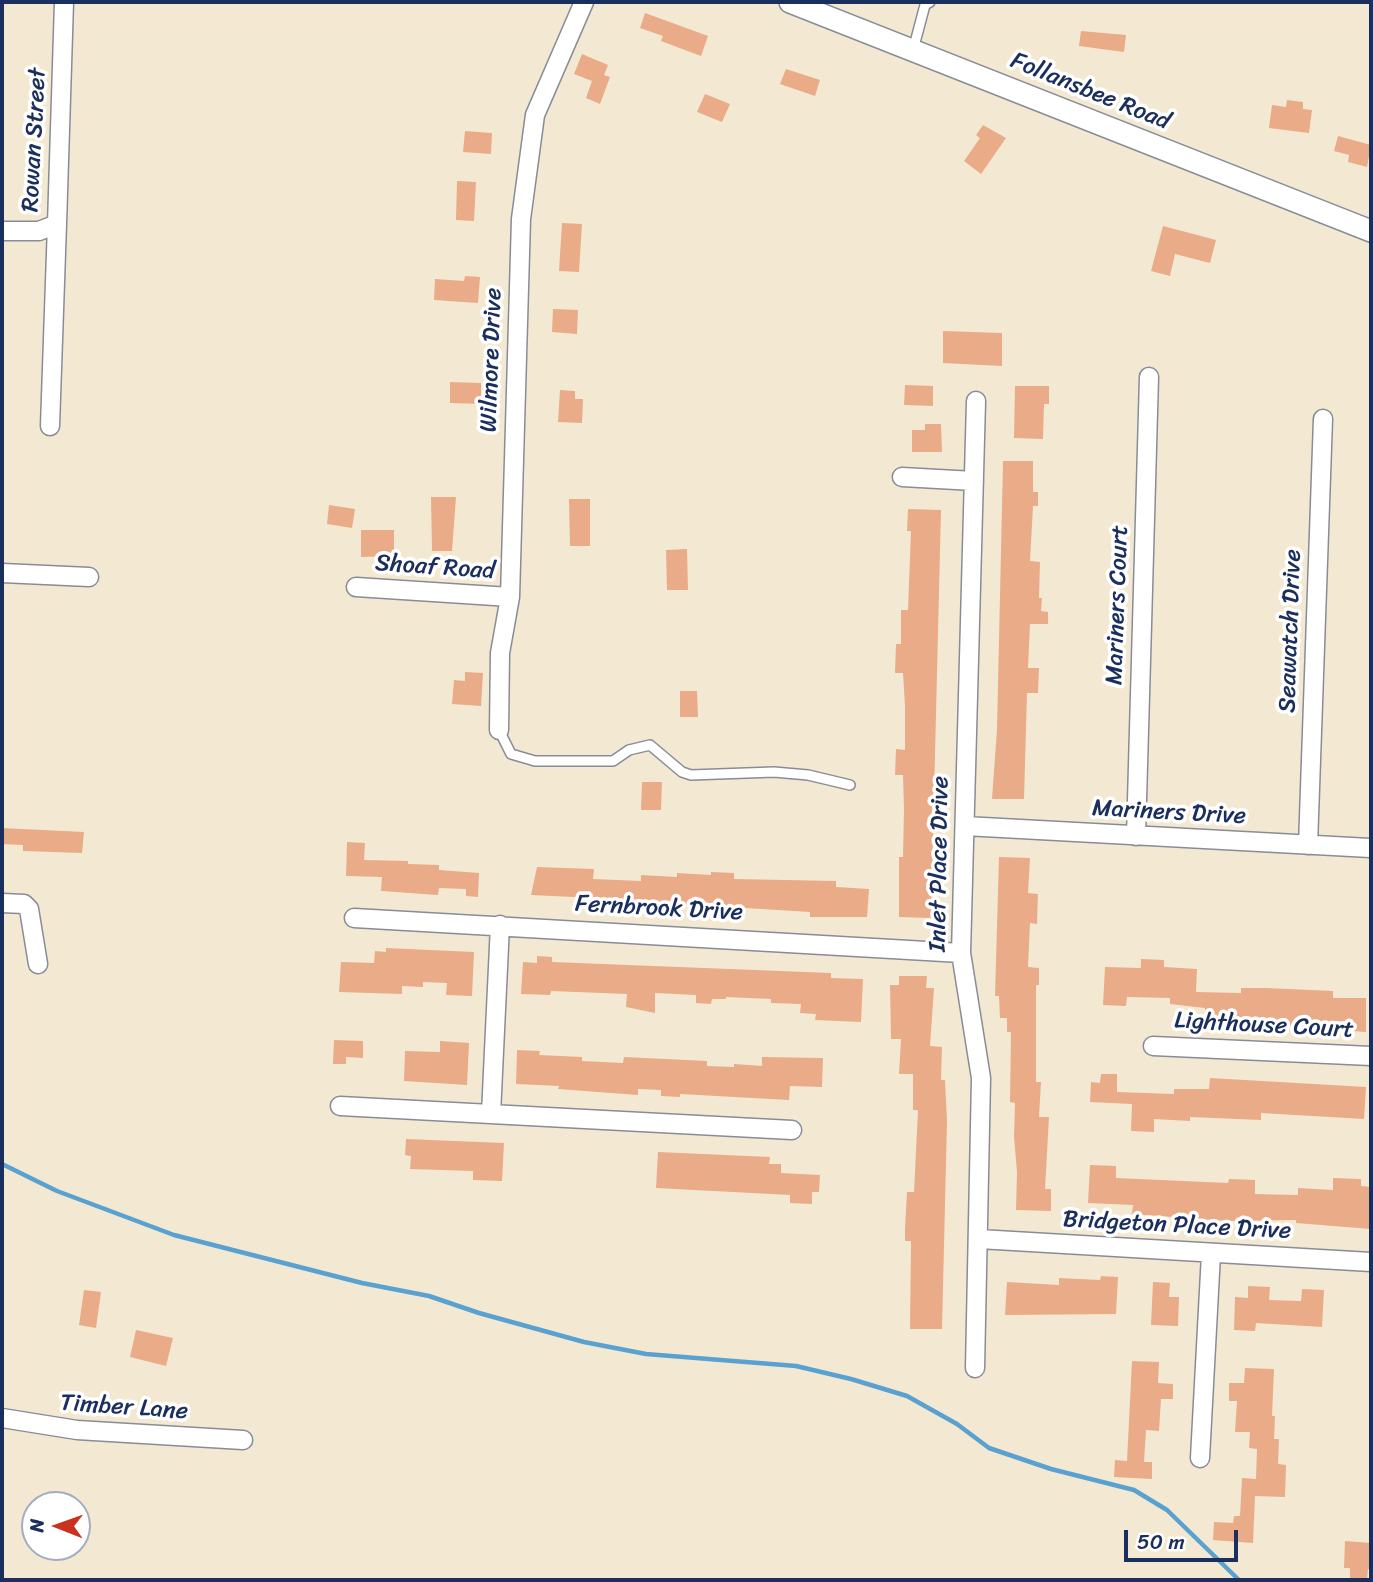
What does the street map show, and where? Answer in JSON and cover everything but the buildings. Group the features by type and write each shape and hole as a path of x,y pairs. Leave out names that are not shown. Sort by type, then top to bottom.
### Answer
{"street":[{"name":"Rowan Street","path":"2,231 39,231 57,224 64,2"},
{"name":"Wilmore Drive","path":"499,730 500,653 510,597 521,219 535,115 584,2"},
{"name":"Follansbee Road","path":"790,2 1371,231"},
{"path":"50,426 57,224"},
{"name":"Mariners Court","path":"1136,835 1149,377"},
{"name":"Inlet Place Drive","path":"975,1367 981,1079 961,953 976,401"},
{"name":"Seawatch Drive","path":"1308,845 1322,419"},
{"path":"902,477 974,481"},
{"path":"2,573 89,577"},
{"name":"Shoaf Road","path":"356,587 510,597"},
{"name":"Mariners Drive","path":"965,826 1370,848"},
{"path":"2,902 24,904 29,909 38,964"},
{"name":"Fernbrook Drive","path":"354,918 961,953"},
{"path":"491,1114 500,925"},
{"name":"Lighthouse Court","path":"1153,1046 1371,1056"},
{"path":"340,1106 792,1130"},
{"name":"Bridgeton Place Drive","path":"979,1239 1371,1262"},
{"path":"1200,1458 1212,1254"},
{"name":"Timber Lane","path":"2,1418 64,1428 243,1440"}],"lane":[{"path":"913,50 926,3"},
{"path":"499,730 511,754 535,761 614,761 629,750 650,745 682,772 691,775 774,772 808,775 850,785"}],"waterway":[{"path":"2,1164 57,1191 174,1235 362,1283 429,1296 584,1342 646,1354 796,1366 907,1396 957,1424 989,1448 1051,1469 1134,1490 1167,1510 1239,1580"}]}
